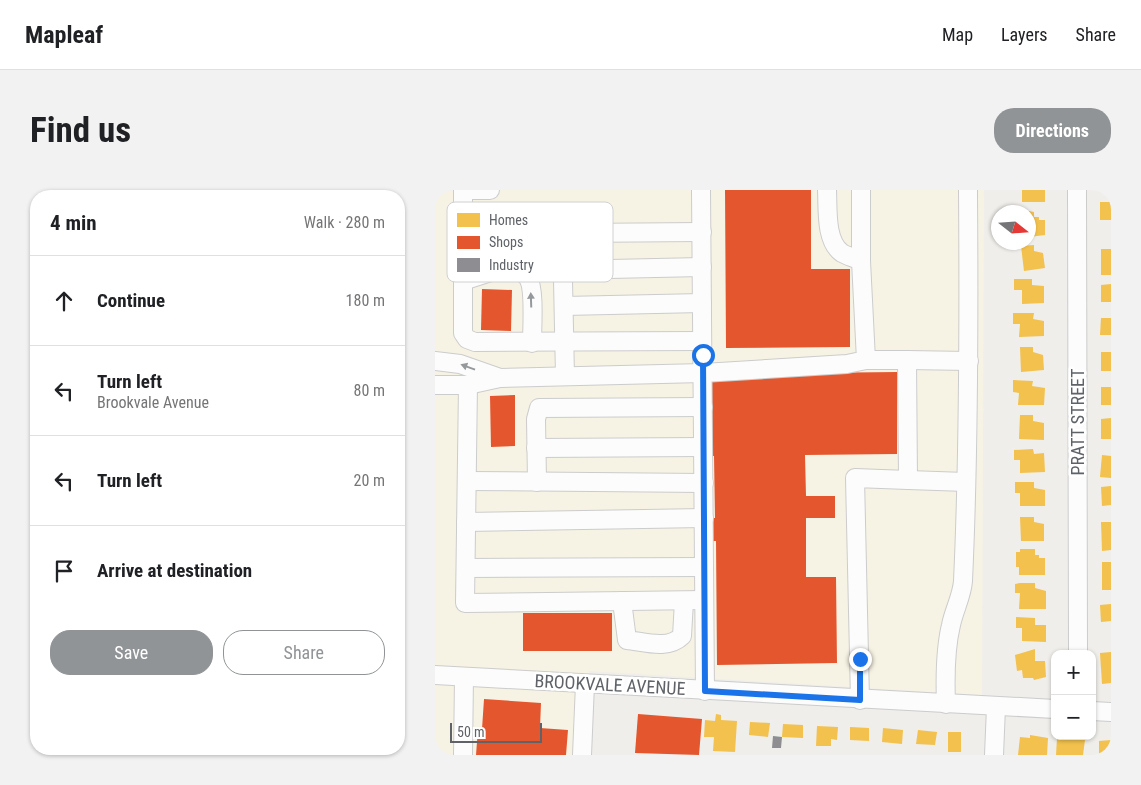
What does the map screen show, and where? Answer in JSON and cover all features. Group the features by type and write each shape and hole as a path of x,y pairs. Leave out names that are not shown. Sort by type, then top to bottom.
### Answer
{"street":[{"path":"463,190 490,190"},
{"path":"701,190 705,691"},
{"path":"827,190 828,222 833,239 841,252 861,261"},
{"path":"861,190 861,261 865,360"},
{"path":"946,704 945,663 951,624 963,588 969,362 968,190"},
{"name":"PRATT STREET","path":"1077,190 1078,650"},
{"path":"613,233 702,232"},
{"path":"613,269 702,267"},
{"path":"463,282 463,333 467,339 475,342 702,341"},
{"path":"528,282 530,286 532,343"},
{"path":"563,282 565,376"},
{"path":"564,306 702,303"},
{"path":"435,385 468,385 500,378 703,373 847,364 865,360 969,362"},
{"path":"907,360 908,480"},
{"path":"435,361 460,364 500,378"},
{"path":"468,385 465,603 705,600"},
{"path":"537,482 535,419 539,408 703,406"},
{"path":"536,448 703,447"},
{"path":"860,700 855,478 965,482"},
{"path":"467,481 704,483"},
{"path":"466,522 704,518"},
{"path":"466,568 704,567"},
{"path":"622,601 627,640 663,645 676,642 682,636 684,601"},
{"name":"BROOKVALE AVENUE","path":"435,675 1051,710"},
{"path":"463,755 464,677"},
{"path":"582,755 585,684"},
{"path":"994,755 996,707"},
{"path":"1096,711 1111,712"}],"shaded area":[{"path":"435,190 984,190 982,695 589,671 585,755 435,755"}],"building: Homes":[{"path":"1022,190 1045,190 1045,202 1022,202"},
{"path":"1100,202 1111,202 1111,220 1100,220"},
{"path":"1036,217 1039,217 1039,220 1045,220 1045,235 1036,236"},
{"path":"1101,249 1111,249 1111,275 1101,275"},
{"path":"1021,250 1034,250 1043,253 1045,268 1024,271"},
{"path":"1014,279 1032,279 1032,285 1044,286 1044,303 1022,304 1022,290 1014,290"},
{"path":"1111,284 1111,302 1101,302 1101,285"},
{"path":"1013,313 1034,313 1033,319 1044,321 1044,336 1019,337 1020,324 1013,324"},
{"path":"1101,318 1111,318 1111,335 1100,335"},
{"path":"1020,347 1033,347 1033,352 1043,355 1044,370 1021,372"},
{"path":"1101,352 1111,352 1111,371 1101,371"},
{"path":"1013,380 1033,381 1032,386 1045,388 1044,405 1018,405 1019,393 1013,392"},
{"path":"1101,387 1111,387 1111,405 1101,405"},
{"path":"1020,415 1033,415 1033,421 1044,423 1044,440 1019,439"},
{"path":"1111,418 1111,439 1101,439 1101,419"},
{"path":"1033,449 1034,454 1044,453 1045,472 1020,473 1020,460 1014,460 1014,450"},
{"path":"1102,455 1111,456 1111,478 1100,477"},
{"path":"1015,482 1034,482 1034,488 1045,490 1045,506 1020,506 1020,493 1015,493"},
{"path":"1111,486 1111,505 1102,506 1101,487"},
{"path":"1020,517 1034,517 1034,522 1044,524 1044,541 1021,541"},
{"path":"1101,522 1111,522 1111,550 1102,551"},
{"path":"1020,549 1035,549 1035,555 1039,555 1039,558 1045,558 1045,575 1019,575 1019,567 1016,567 1016,552 1020,552"},
{"path":"1102,562 1111,562 1111,590 1102,590"},
{"path":"1035,583 1035,588 1046,591 1046,609 1019,609 1020,593 1015,593 1015,584"},
{"path":"1111,604 1111,621 1101,622 1100,605"},
{"path":"1016,617 1035,618 1035,625 1046,625 1046,642 1022,641 1022,628 1016,628"},
{"path":"1035,649 1035,661 1045,661 1046,677 1034,680 1033,678 1023,678 1022,670 1017,671 1015,655"},
{"path":"1111,652 1111,683 1102,684 1100,653"},
{"path":"716,714 721,715 721,720 737,721 735,752 713,751 714,737 704,737 705,720 715,721"},
{"path":"750,722 770,723 768,737 749,735"},
{"path":"783,724 803,725 803,738 782,737"},
{"path":"817,726 838,727 837,740 831,739 831,746 816,746"},
{"path":"850,727 869,728 869,741 850,740"},
{"path":"883,728 903,730 902,744 882,742"},
{"path":"918,730 937,732 935,745 916,744"},
{"path":"948,732 961,732 961,752 948,752"},
{"path":"1030,735 1048,738 1047,755 1018,755 1020,737 1030,738"},
{"path":"1057,740 1085,740 1083,755 1056,755"},
{"path":"1111,740 1111,755 1099,755 1099,741"}],"building: Shops":[{"path":"725,190 811,190 811,269 850,269 850,347 726,348"},
{"path":"482,289 512,290 511,331 481,330"},
{"path":"897,372 897,454 805,455 806,496 835,496 835,518 806,518 806,577 836,577 837,663 717,665 716,541 713,541 712,518 715,518 714,456 709,456 708,374"},
{"path":"515,395 515,446 491,447 490,396"},
{"path":"523,613 612,613 612,651 523,651"},
{"path":"484,699 541,703 540,728 568,730 566,755 476,755 478,728 482,729"},
{"path":"638,714 702,719 699,755 635,753"}],"building: Industry":[{"path":"773,736 782,737 781,748 772,748"}],"route":[{"path":"703,355 705,691 860,700 860,659"}]}
